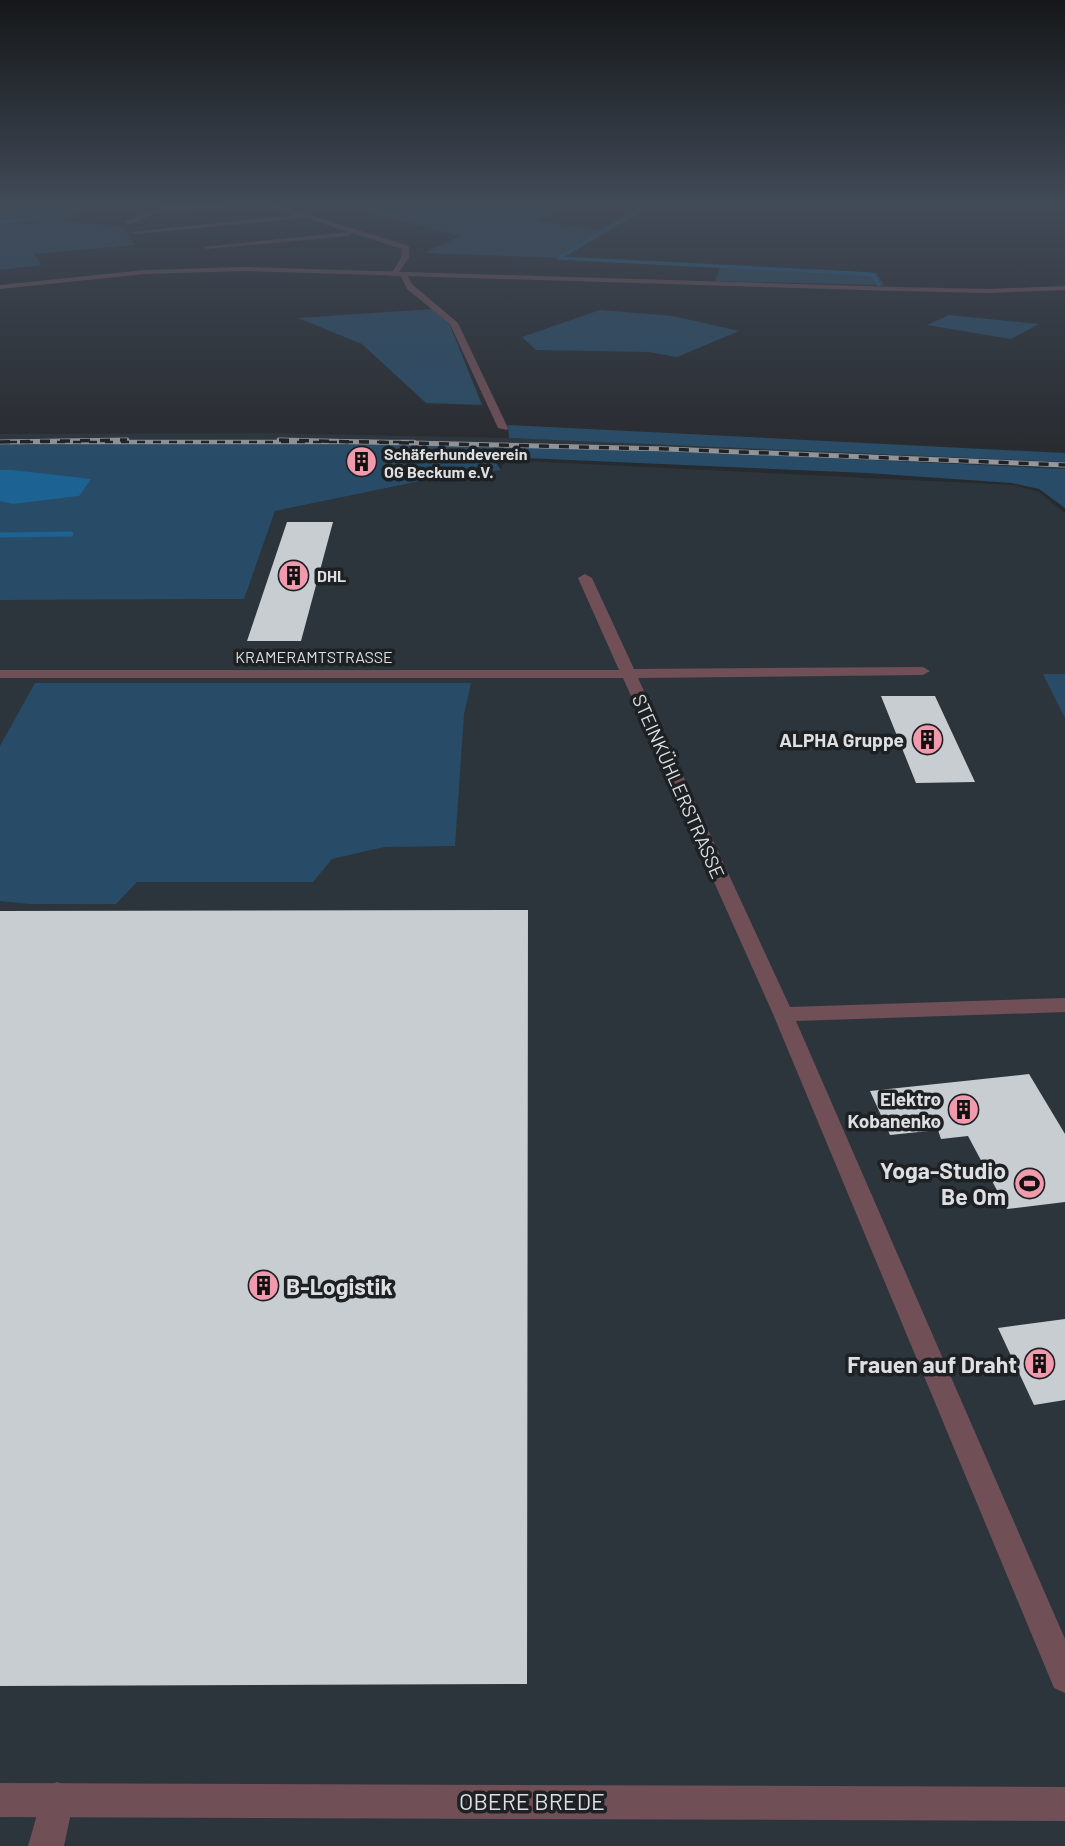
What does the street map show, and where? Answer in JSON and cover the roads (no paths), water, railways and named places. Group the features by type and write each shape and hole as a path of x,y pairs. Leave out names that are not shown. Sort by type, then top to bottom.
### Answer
{"street":[{"path":"415,291 454,323 503,428"},
{"path":"585,578 628,674"},
{"name":"STEINKÜHLERSTRASSE","path":"923,670 628,674 783,1014 1065,1677"},
{"name":"KRAMERAMTSTRASSE","path":"0,674 628,674"},
{"path":"783,1014 1065,1005"},
{"path":"46,1846 57,1799"},
{"name":"OBERE BREDE","path":"0,1800 1065,1804"}],"waterway":[{"path":"0,535 71,534"}],"railway":[{"path":"0,442 127,440"},
{"path":"279,440 365,442"},
{"path":"9,442 365,442"},
{"path":"365,442 414,442"},
{"path":"365,442 666,449 1065,465"}],"place":[{"name":"Schäferhundeverein OG Beckum e.V.","path":"361,462"},
{"name":"DHL","path":"294,575"},
{"name":"ALPHA Gruppe","path":"927,739"},
{"name":"Elektro Kobanenko","path":"964,1109"},
{"name":"Yoga-Studio Be Om","path":"1029,1183"},
{"name":"B-Logistik","path":"263,1286"},
{"name":"Frauen auf Draht","path":"1040,1364"}]}
